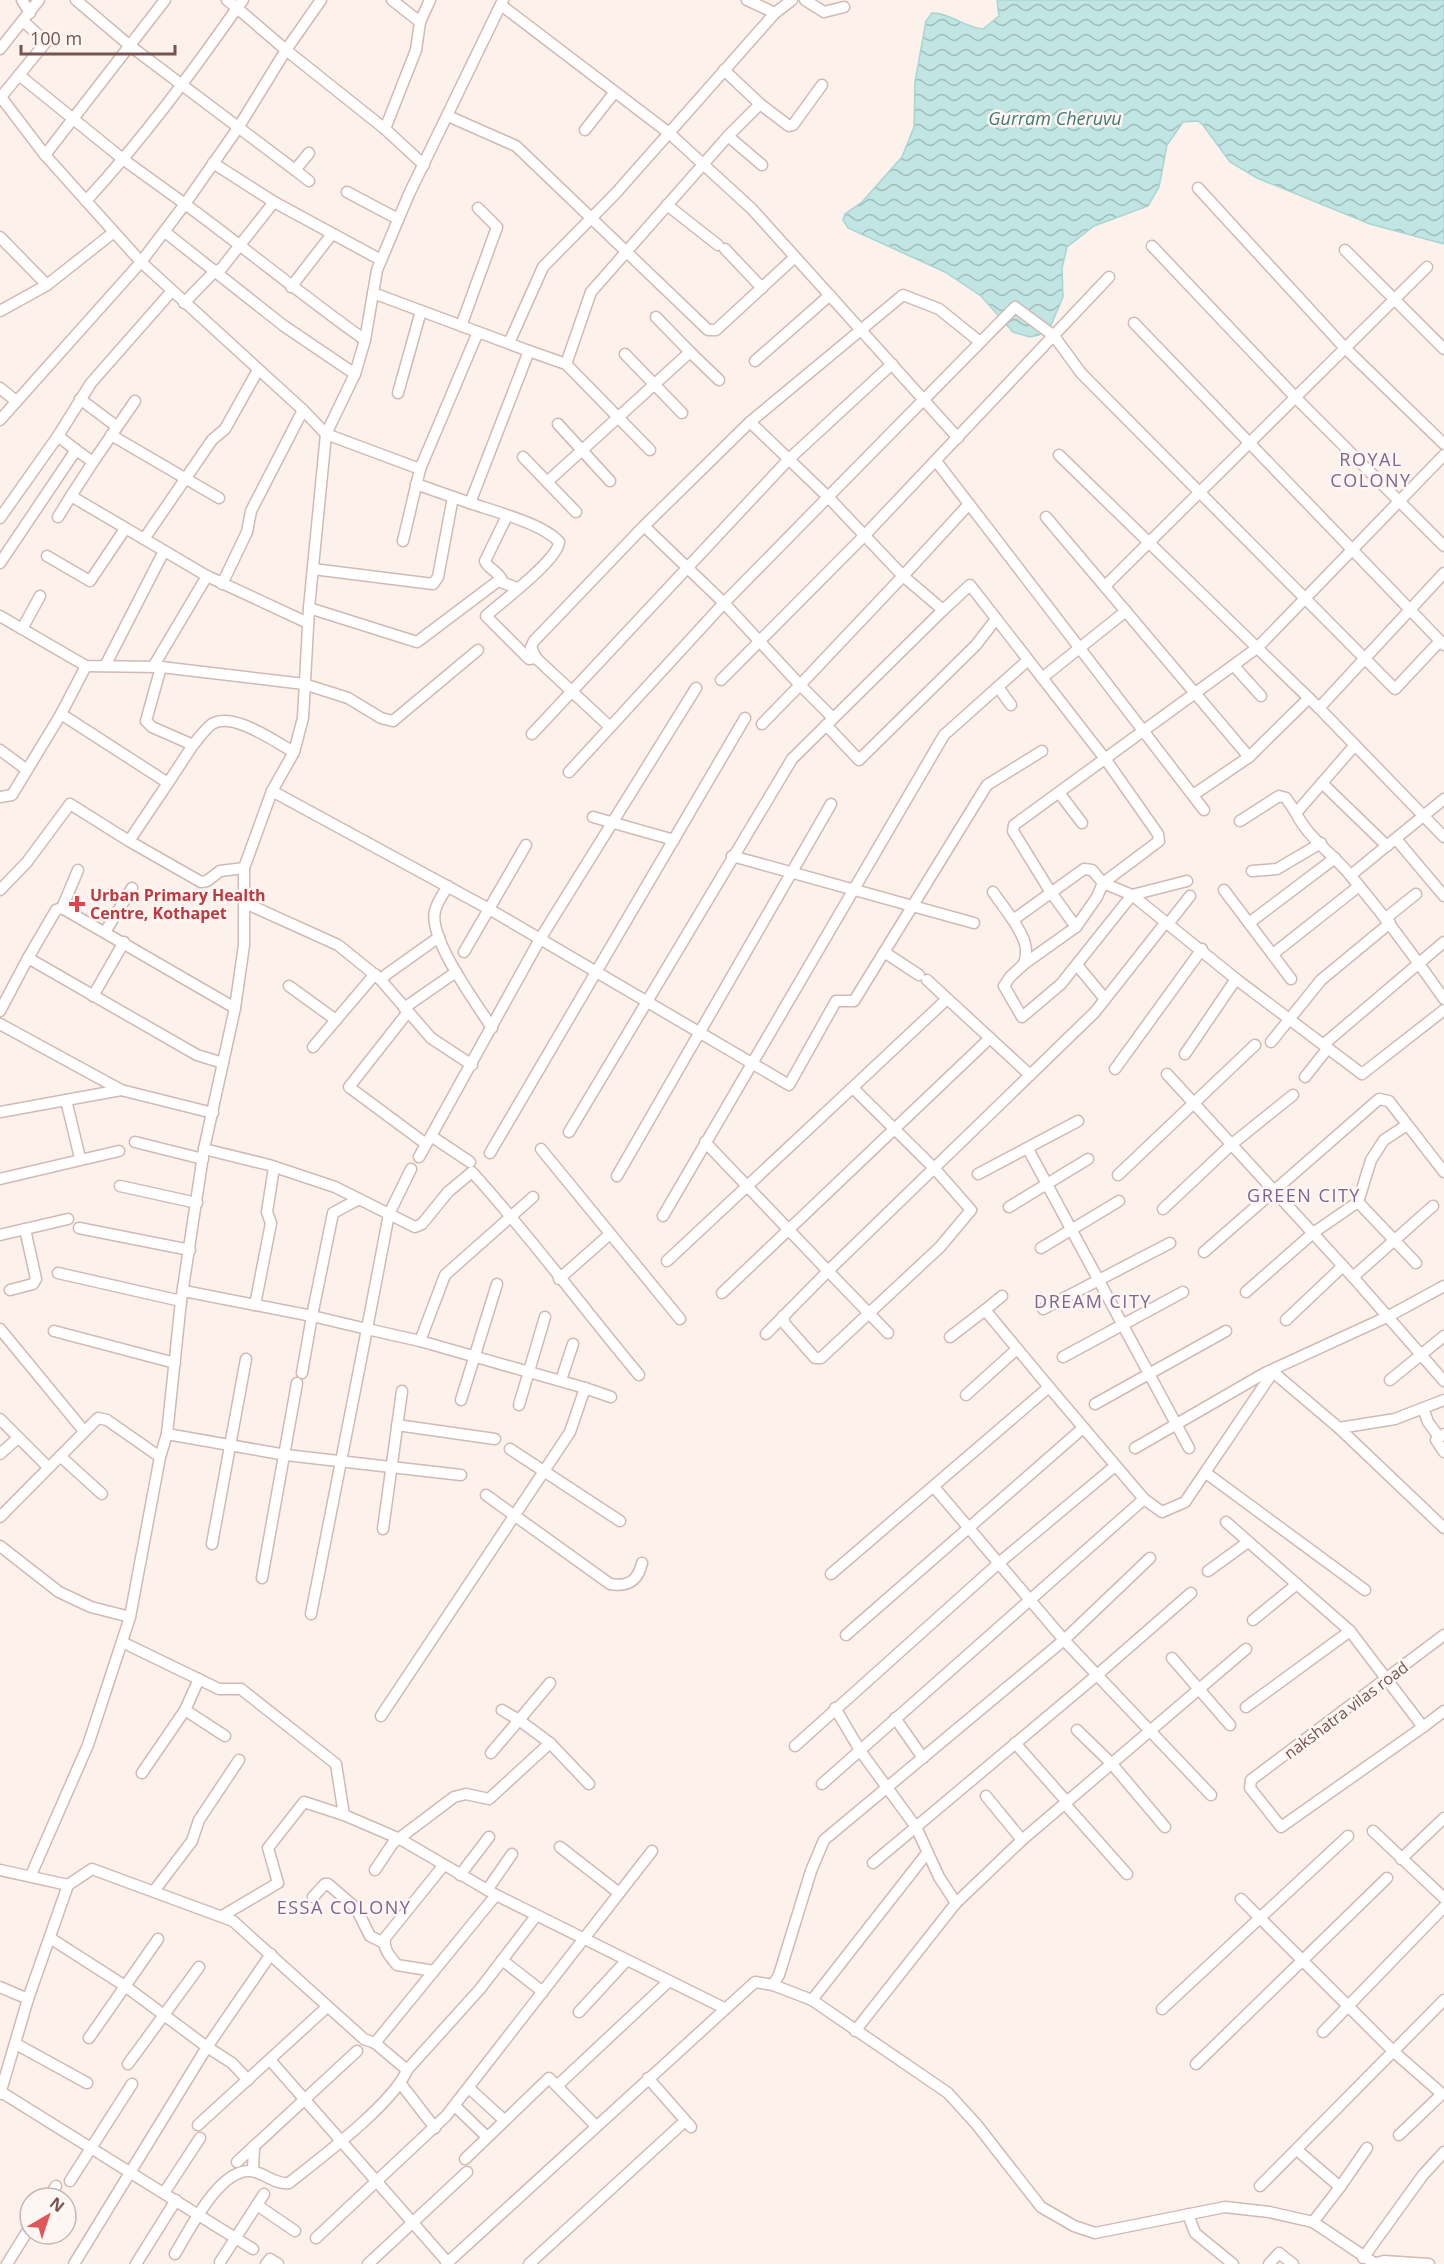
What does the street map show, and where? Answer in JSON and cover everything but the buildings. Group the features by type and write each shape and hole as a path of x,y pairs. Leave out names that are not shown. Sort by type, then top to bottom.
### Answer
{"street":[{"path":"22,0 26,17 46,42 1,97 45,154 141,262 171,292 303,410 326,434 420,469"},
{"path":"0,49 39,0"},
{"path":"76,0 129,45 309,181"},
{"path":"45,154 165,0"},
{"path":"227,0 240,4 286,50 385,129 424,165"},
{"path":"0,420 165,232 238,128 286,50 321,0"},
{"path":"392,0 420,22"},
{"path":"385,129 416,50 420,22 430,0"},
{"path":"747,0 775,13"},
{"path":"509,343 543,267 593,219 775,13 792,0"},
{"path":"805,0 824,12 844,7"},
{"path":"30,1875 88,1745 130,1617 166,1434 204,1154 235,1008 244,945 244,868 272,791 294,752 303,718 309,609 326,434 355,374 365,340 381,260 398,219 502,2 614,93 669,133 752,209 958,438"},
{"path":"86,201 124,160 182,86 240,4"},
{"path":"724,70 760,104 789,126 793,125 822,85"},
{"path":"19,75 124,160 240,244 291,287 365,340"},
{"path":"585,130 614,93"},
{"path":"566,364 591,292 703,164 760,104"},
{"path":"448,116 516,146 625,252 712,331 716,330 795,257"},
{"path":"729,136 762,165"},
{"path":"295,170 309,153"},
{"path":"213,162 274,202 381,260"},
{"path":"1198,188 1344,347 1444,444"},
{"path":"346,192 398,219"},
{"path":"184,303 214,271 221,269 274,202"},
{"path":"667,206 722,247 762,288"},
{"path":"461,326 497,227 478,208"},
{"path":"0,310 47,285 114,232"},
{"path":"165,232 284,326 355,374"},
{"path":"291,287 332,234"},
{"path":"0,237 47,285"},
{"path":"1152,246 1296,398 1444,546"},
{"path":"1345,249 1444,349"},
{"path":"1105,586 1427,267"},
{"path":"721,680 864,537 1109,277"},
{"path":"0,518 58,436 80,399 171,292"},
{"path":"373,293 566,364 650,450"},
{"path":"610,727 536,658 531,647 534,641 644,526 750,422 903,294 939,309 980,342"},
{"path":"755,361 830,295"},
{"path":"569,772 724,603 1015,307 1054,336 1081,373 1395,689 1442,643 1134,323"},
{"path":"398,393 421,310"},
{"path":"656,317 719,380"},
{"path":"403,541 420,469 478,332"},
{"path":"470,503 529,351"},
{"path":"547,482 690,352"},
{"path":"625,354 682,413"},
{"path":"532,734 686,566 789,459 892,364"},
{"path":"144,539 212,440 225,429 258,370"},
{"path":"0,388 16,400"},
{"path":"80,399 114,430 219,498"},
{"path":"58,517 135,401"},
{"path":"222,584 247,532 251,511 303,410"},
{"path":"750,422 828,497 903,576 943,610"},
{"path":"558,424 610,481"},
{"path":"58,436 93,462"},
{"path":"0,563 76,450"},
{"path":"1059,455 1309,698 1444,837"},
{"path":"1076,927 1050,891 1012,828 1257,648 1397,500 1444,455"},
{"path":"523,457 576,512"},
{"path":"936,461 1204,810"},
{"path":"416,484 507,516 559,542 556,551 542,567 486,615 529,659 536,658"},
{"path":"71,496 207,576 308,623"},
{"path":"313,569 433,584 438,577 453,497"},
{"path":"762,724 969,504"},
{"path":"507,516 485,561 487,566 498,572 502,580 517,588"},
{"path":"1046,517 1249,757"},
{"path":"644,526 724,603 800,685 859,760 976,645 996,619"},
{"path":"47,556 90,581 125,529"},
{"path":"105,666 164,551"},
{"path":"1319,708 1444,573"},
{"path":"193,745 152,727 146,722 157,667 207,576"},
{"path":"309,609 417,642 495,582 502,580"},
{"path":"569,1132 792,759 970,585 1106,760 1158,834 1159,841 1103,883 1097,897 1076,927 1010,976 1004,986 1022,1017 1053,992 1132,895 1187,882"},
{"path":"21,629 40,596"},
{"path":"1042,678 1126,611"},
{"path":"0,616 86,666 157,667 304,684 348,698 381,718 393,721 478,650"},
{"path":"663,1216 944,735 1028,660"},
{"path":"0,797 12,795 61,714 86,666"},
{"path":"1234,666 1261,696"},
{"path":"998,687 1011,705"},
{"path":"419,1157 540,939 696,688"},
{"path":"1193,795 1249,757 1309,698"},
{"path":"61,714 168,783"},
{"path":"490,1153 745,718"},
{"path":"129,841 193,745 213,724 223,721 248,726 294,752"},
{"path":"1296,813 1355,745"},
{"path":"0,750 27,770"},
{"path":"272,791 489,909 789,1085 836,1001 854,1001 987,785 1042,751"},
{"path":"1322,783 1391,842 1444,896"},
{"path":"1059,794 1082,823"},
{"path":"1240,821 1279,796 1286,798 1303,828 1321,843 1351,875 1388,921 1444,999"},
{"path":"1351,875 1444,799"},
{"path":"0,890 27,862 70,804 201,882 207,881 220,871 244,868"},
{"path":"617,1176 831,804"},
{"path":"593,817 674,840"},
{"path":"1252,871 1277,868 1321,843"},
{"path":"464,952 526,845"},
{"path":"732,856 974,923"},
{"path":"1250,923 1335,858"},
{"path":"1013,920 1050,891 1084,869 1092,870 1103,883 1132,895 1202,949 1236,979 1362,1074 1444,1010"},
{"path":"62,908 78,870"},
{"path":"448,886 434,912 439,937 456,972 492,1028"},
{"path":"1273,954 1359,886"},
{"path":"105,932 132,888"},
{"path":"1224,890 1291,979"},
{"path":"993,892 1013,920 1026,944 1027,954 1024,964"},
{"path":"1271,1042 1338,964 1416,894"},
{"path":"766,1334 1105,999 1190,896"},
{"path":"245,903 338,945 377,977 431,1038 472,1065"},
{"path":"0,1011 56,910 62,908 235,1008"},
{"path":"313,1047 377,977 439,937"},
{"path":"93,996 124,942"},
{"path":"1305,1077 1326,1046 1444,942"},
{"path":"1115,1069 1202,949"},
{"path":"884,951 923,977 1030,1075"},
{"path":"28,958 197,1055 223,1063"},
{"path":"1077,964 1105,999"},
{"path":"456,972 406,1010 349,1087 429,1140 470,1162"},
{"path":"1185,1054 1236,979"},
{"path":"289,986 336,1020"},
{"path":"667,1261 947,999"},
{"path":"0,1023 122,1090 213,1113"},
{"path":"722,1293 790,1231 894,1128 990,1038"},
{"path":"1118,1175 1256,1045"},
{"path":"1167,1074 1353,1277 1444,1381"},
{"path":"0,1112 122,1090"},
{"path":"783,1316 785,1324 818,1359 940,1247 970,1215 969,1206 935,1169 859,1092 850,1090"},
{"path":"1163,1209 1232,1144 1293,1095"},
{"path":"1204,1252 1379,1098 1389,1101 1441,1174"},
{"path":"66,1100 80,1158"},
{"path":"978,1174 1078,1121"},
{"path":"1246,1292 1313,1233 1358,1202 1371,1160 1384,1140 1407,1125"},
{"path":"135,1142 274,1167 335,1187 416,1227 422,1224 448,1192 472,1172 510,1214 559,1279 639,1375"},
{"path":"705,1142 888,1333"},
{"path":"541,1149 680,1319"},
{"path":"1028,1149 1189,1448"},
{"path":"0,1179 80,1158 119,1151"},
{"path":"1009,1207 1088,1159"},
{"path":"255,1305 271,1223 267,1212 274,1167"},
{"path":"311,1614 389,1214 411,1169"},
{"path":"120,1186 197,1203"},
{"path":"420,1341 445,1275 510,1214 533,1197"},
{"path":"262,1578 299,1378 333,1213 359,1199"},
{"path":"1041,1248 1119,1201"},
{"path":"1358,1202 1416,1263"},
{"path":"1353,1277 1433,1206"},
{"path":"0,1235 68,1219"},
{"path":"79,1228 190,1250"},
{"path":"9,1290 33,1284 36,1279 25,1229"},
{"path":"559,1279 610,1234"},
{"path":"1043,1309 1170,1243"},
{"path":"1286,1320 1343,1266"},
{"path":"58,1273 183,1296 255,1305 312,1316 420,1341 561,1380 611,1397"},
{"path":"461,1400 497,1284"},
{"path":"1135,1448 1272,1371 1389,1317 1444,1286"},
{"path":"1063,1357 1183,1292"},
{"path":"950,1337 1002,1296"},
{"path":"985,1310 1115,1466 1144,1499 1162,1512 1185,1503 1272,1371"},
{"path":"519,1406 545,1317"},
{"path":"0,1329 84,1431"},
{"path":"54,1331 175,1363"},
{"path":"1095,1404 1226,1331"},
{"path":"1390,1380 1444,1336"},
{"path":"561,1380 573,1344"},
{"path":"966,1395 1017,1349"},
{"path":"212,1544 246,1359"},
{"path":"1272,1371 1339,1428 1444,1528"},
{"path":"831,1574 1049,1387"},
{"path":"381,1716 570,1432 585,1388"},
{"path":"383,1528 402,1391"},
{"path":"1339,1428 1395,1419 1444,1400"},
{"path":"1423,1408 1428,1422 1442,1435 1437,1444 1444,1452"},
{"path":"0,1517 96,1419 102,1418 160,1456"},
{"path":"0,1419 48,1467"},
{"path":"397,1425 495,1439"},
{"path":"846,1635 1083,1428"},
{"path":"166,1434 286,1455 461,1475"},
{"path":"0,1454 18,1438"},
{"path":"510,1449 620,1521"},
{"path":"60,1456 102,1494"},
{"path":"795,1746 999,1562 1115,1466"},
{"path":"1206,1473 1365,1590"},
{"path":"934,1487 970,1526 1064,1640 1147,1731 1211,1795"},
{"path":"486,1495 610,1584 621,1586 632,1583 640,1575 642,1563"},
{"path":"822,1784 861,1752 895,1718 1144,1499"},
{"path":"1226,1522 1350,1630 1423,1727 1444,1711"},
{"path":"1208,1571 1248,1542"},
{"path":"0,1546 59,1592 91,1607 130,1617"},
{"path":"773,1985 779,1976 811,1871 824,1840 1064,1640 1150,1558"},
{"path":"1253,1620 1297,1584"},
{"path":"873,1863 1191,1593"},
{"path":"1246,1707 1350,1630"},
{"name":"nakshatra vilas road","path":"1423,1727 1285,1826 1276,1825 1250,1784 1251,1780 1444,1635"},
{"path":"122,1642 219,1689 241,1689 336,1764 344,1815"},
{"path":"855,2031 956,1903 1022,1840 1147,1731 1199,1691 1246,1649"},
{"path":"1172,1658 1230,1725"},
{"path":"142,1773 185,1710 199,1679"},
{"path":"491,1753 550,1683"},
{"path":"835,1708 861,1752 916,1827 927,1853 956,1903"},
{"path":"185,1710 225,1736"},
{"path":"502,1710 550,1743 589,1784"},
{"path":"895,1718 923,1758"},
{"path":"1077,1730 1111,1764 1165,1827"},
{"path":"375,1870 393,1843 454,1797 466,1794 485,1799 492,1797 550,1743"},
{"path":"1016,1743 1127,1874"},
{"path":"154,1891 192,1841 199,1820 239,1760"},
{"path":"986,1796 1022,1840"},
{"path":"222,1916 278,1883 268,1848 304,1802 344,1815 400,1839 491,1893 724,2008"},
{"path":"1401,1859 1444,1818"},
{"path":"1373,1832 1444,1898"},
{"path":"1162,2009 1259,1916 1348,1836"},
{"path":"460,1875 489,1837"},
{"path":"560,1847 619,1893"},
{"path":"316,2238 435,2128 455,2106 652,1851"},
{"path":"812,2000 927,1853"},
{"path":"375,2043 434,1971 491,1893 512,1854"},
{"path":"434,1971 397,1965 385,1950 384,1943 385,1938 443,1866"},
{"path":"253,2249 0,2093 28,1999 68,1885 92,1869 233,1921 364,2039 375,2043 407,2070"},
{"path":"0,1870 68,1885"},
{"path":"1196,2064 1388,1878"},
{"path":"313,1897 325,1884 328,1884 356,1908 370,1936 384,1943"},
{"path":"1241,1899 1394,2052 1443,2095 1399,2135"},
{"path":"1323,2032 1444,1907"},
{"path":"175,2254 223,2181 245,2171 253,2171 281,2184 289,2183 341,2141 401,2084 407,2070 455,2019 536,1916"},
{"path":"50,1938 124,1986 232,2063 248,2080"},
{"path":"89,2038 158,1939"},
{"path":"74,2264 207,2047 271,1954"},
{"path":"502,1960 543,1992"},
{"path":"579,2012 626,1961"},
{"path":"128,2064 199,1967"},
{"path":"558,2085 668,1982"},
{"path":"270,2060 448,2263 595,2125 755,1982 773,1985 812,2000 948,2093 977,2125 1041,2207 1074,2226 1095,2233 1225,2207 1243,2208 1313,2222 1370,2262 1429,2264"},
{"path":"0,1987 28,1999"},
{"path":"1260,2186 1444,2000"},
{"path":"198,2125 327,2007"},
{"path":"16,2044 87,2083"},
{"path":"237,2162 357,2051"},
{"path":"529,2264 688,2124 648,2078"},
{"path":"465,2159 545,2079 552,2079 595,2125"},
{"path":"70,2181 132,2084"},
{"path":"401,2084 435,2128"},
{"path":"469,2088 504,2120"},
{"path":"455,2106 487,2137"},
{"path":"164,2193 200,2138"},
{"path":"253,2171 254,2146"},
{"path":"1313,2222 1367,2148"},
{"path":"1296,2150 1340,2187"},
{"path":"1370,2262 1423,2175 1444,2152"},
{"path":"368,2264 467,2172"},
{"path":"220,2262 264,2194"},
{"path":"136,2264 176,2200"},
{"path":"257,2205 294,2230"},
{"path":"1188,2214 1195,2233 1233,2264"},
{"path":"6,2262 18,2244"},
{"path":"1269,2264 1279,2253 1293,2264"},
{"path":"266,2264 270,2259 278,2264"}],"water":[{"name":"Gurram Cheruvu","path":"997,0 1444,0 1444,244 1370,224 1257,178 1230,162 1198,121 1183,122 1167,145 1159,187 1148,206 1094,226 1067,247 1062,268 1063,297 1051,325 1039,335 1030,337 1013,332 981,296 945,272 848,228 843,220 845,214 862,202 902,157 914,127 915,82 926,21 932,13 983,29 999,16"}],"place":[{"name":"Urban Primary Health Centre, Kothapet","path":"77,904"}],"district":[{"name":"ROYAL COLONY","path":"1371,470"},
{"name":"GREEN CITY","path":"1304,1196"},
{"name":"DREAM CITY","path":"1093,1302"},
{"name":"ESSA COLONY","path":"344,1908"}]}
